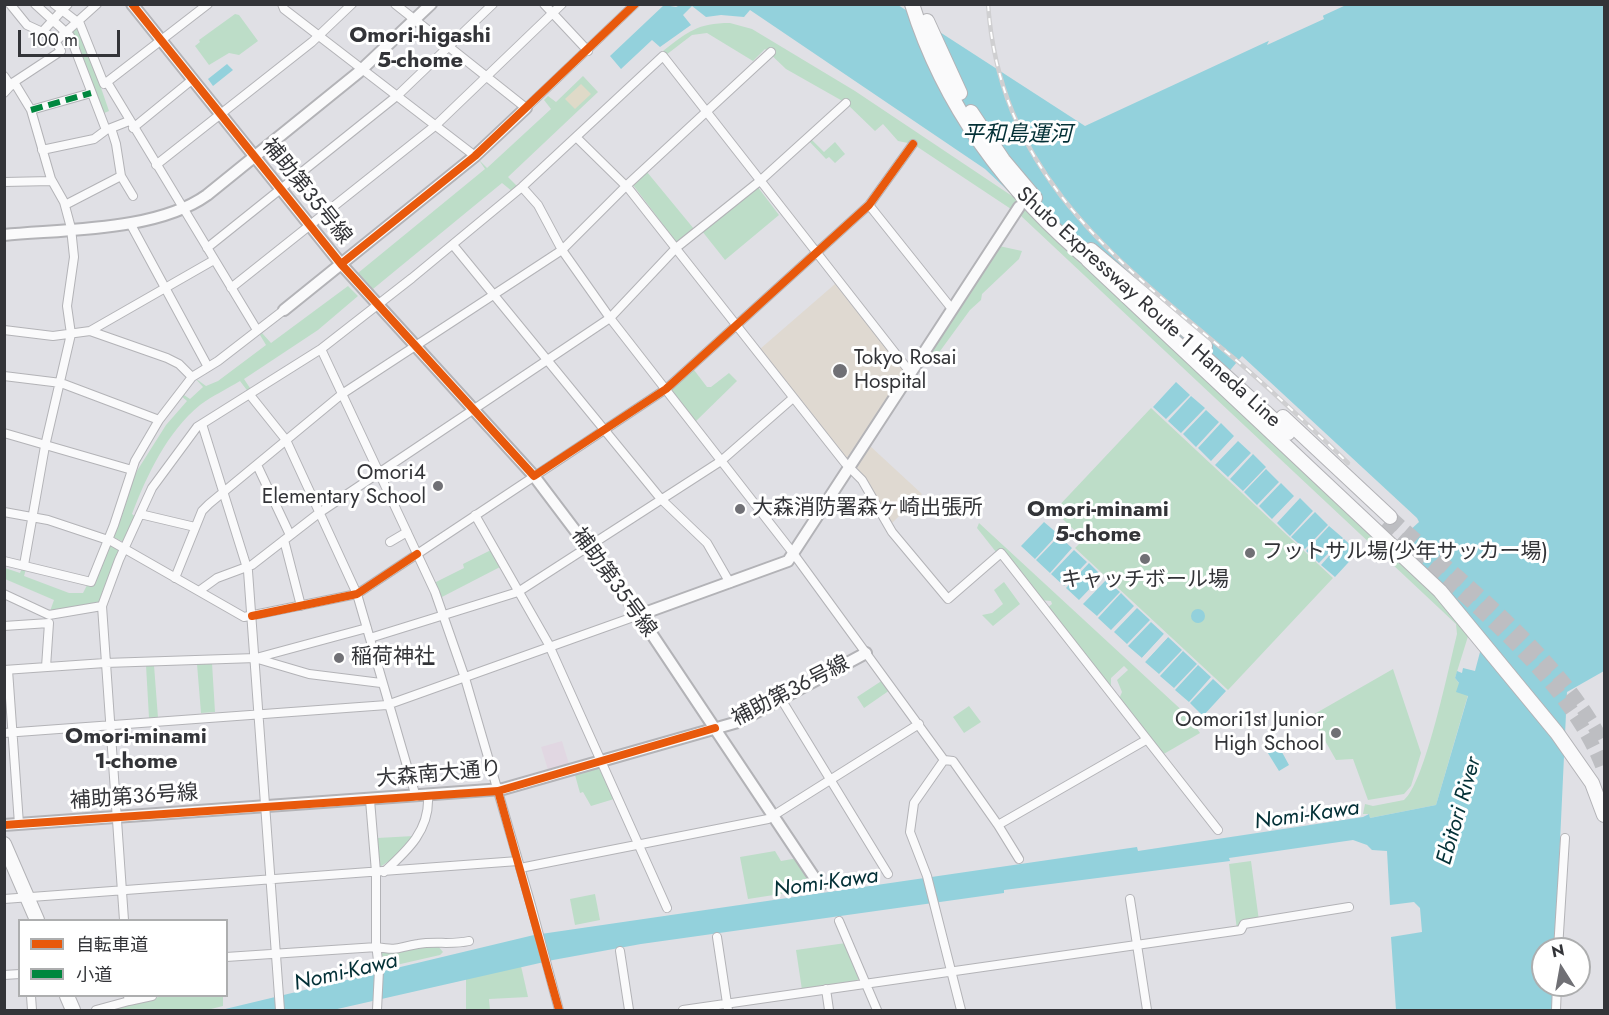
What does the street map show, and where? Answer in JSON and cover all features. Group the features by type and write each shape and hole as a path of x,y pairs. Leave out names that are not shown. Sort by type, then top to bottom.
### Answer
{"highway":[{"name":"Shuto Expressway Route 1 Haneda Line","path":"912,4 938,73 978,141 1013,188 1088,260 1275,415"},
{"name":"Shuto Expressway Route 1 Haneda Line","path":"921,4 937,46 959,92 987,137 1020,181 1078,239 1190,333 1386,520"},
{"path":"1088,260 1440,591 1563,741 1592,783 1605,815"},
{"path":"4,844 36,919"},
{"path":"67,997 73,1011"}],"street":[{"path":"4,93 13,84 61,51 56,41 43,31 27,25 10,4"},
{"path":"35,4 51,21 67,32 91,93 116,144 121,176 134,196"},
{"path":"54,4 82,27 104,84 208,4"},
{"path":"43,31 68,4"},
{"path":"56,41 97,4"},
{"name":"補助第35号線","path":"132,4 341,264 534,476 639,615 820,886"},
{"path":"282,4 284,9 475,156"},
{"path":"156,165 320,35 352,4"},
{"path":"395,4 526,108"},
{"path":"4,236 130,223 183,209 207,195 363,68 431,4"},
{"path":"207,248 398,95 494,4"},
{"path":"544,4 588,51"},
{"path":"231,288 436,124 562,4"},
{"path":"4,561 88,583 93,580 132,470 159,420 192,377 284,309 475,156 635,4"},
{"path":"175,578 202,511 342,393 562,250 706,110 771,52"},
{"path":"124,919 102,606 123,546 166,467 202,424 321,349 453,245 522,187 663,56 910,372"},
{"path":"4,76 13,84 31,110 52,181 65,205 71,228 74,257 67,306 71,334 45,446 35,517 24,565"},
{"path":"42,150 94,139 108,129 131,124 193,79"},
{"path":"107,82 257,330"},
{"path":"31,110 91,93"},
{"path":"199,591 217,578 248,569 319,513 610,318 676,248 761,180 846,103"},
{"path":"576,137 626,186 676,248 849,468 862,480 892,532 948,599 1001,553 1218,830"},
{"path":"4,512 35,517 123,546 244,617 357,594 666,389 869,205 913,144"},
{"path":"65,205 121,176"},
{"path":"4,182 52,181"},
{"path":"522,187 538,205 562,250 610,318 793,554 944,760 953,761 1019,859"},
{"path":"869,205 952,309"},
{"path":"8,733 387,705 782,564 793,554 1019,207"},
{"path":"130,223 208,367"},
{"path":"453,245 661,500 707,543 730,583"},
{"path":"4,330 53,336 90,331 214,260"},
{"path":"90,331 167,358 179,364 192,377"},
{"path":"321,349 444,616 498,790 559,1011"},
{"path":"4,376 61,383 159,420"},
{"path":"250,395 286,440 357,594 387,705 416,796"},
{"path":"370,638 518,592 721,461 793,398"},
{"path":"202,424 248,569 280,1011"},
{"path":"4,433 132,470"},
{"path":"257,465 287,537 301,606"},
{"path":"140,514 195,526"},
{"path":"475,515 549,648 667,908"},
{"path":"390,542 407,532"},
{"path":"4,594 49,619"},
{"path":"4,626 49,619 102,606"},
{"path":"46,667 49,619"},
{"path":"19,824 8,733 6,670 105,663 256,658 368,628"},
{"name":"補助第36号線","path":"715,728 738,722 866,653"},
{"path":"256,658 309,674 381,683"},
{"path":"781,699 888,874"},
{"path":"4,899 380,872 519,865 638,845 774,816 919,724"},
{"name":"大森南大通り","path":"266,807 498,790 715,728"},
{"path":"998,825 1146,740"},
{"path":"944,760 913,805 910,832 927,876 961,1011"},
{"path":"380,872 406,852 420,834 428,811 428,796"},
{"path":"370,800 380,872 377,1011"},
{"name":"補助第36号線","path":"4,825 266,807"},
{"path":"1559,937 1565,838"},
{"path":"1130,899 1147,1011"},
{"path":"683,1011 728,1007 826,989 1241,930 1244,924 1349,907"},
{"path":"839,921 878,1011"},
{"path":"717,937 728,1007"},
{"path":"228,957 377,947 396,951 418,944 453,945 469,941"},
{"path":"620,951 629,1011"},
{"path":"826,989 829,1011"},
{"path":"96,1011 129,998"}],"shaded area":[{"name":"Tokyo Rosai Hospital","path":"835,284 904,370 904,377 846,459 760,349"},
{"name":"Tokyo Rosai Hospital","path":"869,445 922,494 892,523 889,522 852,469"},
{"path":"562,741 569,764 548,770 541,747"}],"green space":[{"path":"235,14 239,15 258,41 239,55 229,53 209,65 195,46 200,42 199,40"},
{"path":"730,23 752,29 855,91 1024,204 1462,618 1470,630 1455,678 1468,695 1436,805 1370,818 1369,814 1363,814 1365,804 1373,806 1404,800 1412,789 1435,723 1457,634 1456,624 1020,215 913,144 898,141 883,124 875,131 846,103 786,69 765,49 753,61 707,33 692,35 666,55 663,51 701,27"},
{"path":"77,26 80,27 109,111 102,114 70,32"},
{"path":"583,76 598,92 508,177 518,187 513,192 502,183 373,289 358,273 485,169 479,160 487,168 551,109 544,100 548,96 556,102"},
{"path":"810,138 824,152 835,142 845,154 835,163 829,157 826,159 808,140"},
{"path":"647,172 694,229 677,243 633,185"},
{"path":"757,186 779,215 725,260 702,231"},
{"path":"999,246 1022,251 1019,259 982,294 981,300 970,310 935,358 930,353"},
{"path":"348,286 358,296 318,330 244,379 252,391 249,393 240,381 200,405 188,416 168,441 151,469 132,514 136,517 124,542 110,536 135,474 166,425 187,401 180,395 181,393 190,399 203,387 195,378 206,386 218,381 266,345 260,335 262,333 271,343"},
{"path":"691,366 707,387 711,387 729,373 737,381 693,424 666,389"},
{"path":"1151,408 1333,578 1228,690 1075,548 1084,539 1054,511"},
{"path":"979,523 1188,716 1200,733 1162,755 1119,699 1122,692 1117,680 1128,670 1124,666 1111,678 1111,689 1047,608 1052,604 1051,601 1040,600 1000,549 996,552 977,528"},
{"path":"109,542 120,548 98,605 49,614 54,600 5,579 5,568 20,573 22,568 26,569 24,576 69,593 83,593"},
{"path":"491,550 500,567 440,598 434,583 464,568 463,564"},
{"path":"1004,582 1020,604 993,626 982,615 992,613 1003,604 994,590"},
{"path":"212,663 215,712 201,713 197,664"},
{"path":"146,665 154,665 158,718 149,718"},
{"path":"1393,669 1421,753 1411,786 1404,794 1368,800 1353,759 1336,760 1311,716"},
{"path":"883,680 890,690 864,708 857,697"},
{"path":"969,706 981,722 964,733 953,717"},
{"path":"599,768 614,799 591,806 583,792 580,793 575,775"},
{"path":"414,836 395,857 380,867 377,838"},
{"path":"775,851 781,861 798,858 819,888 748,899 740,857"},
{"path":"1251,861 1259,921 1237,930 1229,864"},
{"path":"595,894 600,920 575,925 570,899"},
{"path":"846,943 860,976 856,982 802,990 796,950"},
{"path":"438,946 443,952 440,955 383,968 381,950"},
{"path":"521,966 528,997 489,999 490,1010 466,1010 466,978"},
{"path":"159,997 223,997 223,1006 207,1010 105,1010"}],"sand":[{"path":"581,84 591,94 575,109 565,99"}],"water":[{"path":"682,4 898,5 1085,126 1346,5 1604,5 1604,671 1567,692 1556,937 1531,937 1531,997 1554,997 1553,1010 1396,1010 1391,937 1422,932 1420,908 1414,902 1390,905 1387,851 1372,850 1367,845 1353,840 1229,858 1230,861 1004,890 1004,893 641,944 553,960 333,1010 221,1010 534,935 1137,847 1138,851 1363,817 1369,814 1370,818 1436,805 1468,696 1456,692 1459,683 1455,678 1457,671 1462,673 1463,668 1475,671 1484,637 1397,542 1419,522 1417,518 1242,356 1216,387 985,169 750,10 744,17 721,15 706,17 692,6 683,15 691,25 660,47 652,40 621,69 610,56 664,5 676,7"},
{"path":"227,64 233,70 213,86 208,79"},
{"path":"1176,382 1190,395 1166,419 1153,407"},
{"path":"1191,396 1205,408 1181,433 1168,421"},
{"path":"1206,410 1219,422 1196,447 1183,434"},
{"path":"1221,423 1234,436 1211,461 1198,448"},
{"path":"1238,441 1251,453 1228,477 1215,465"},
{"path":"1253,454 1266,467 1243,491 1230,479"},
{"path":"1266,469 1279,482 1257,505 1244,492"},
{"path":"1281,483 1294,496 1272,519 1259,506"},
{"path":"1300,498 1313,511 1290,536 1277,523"},
{"path":"1315,512 1328,525 1305,549 1291,537"},
{"path":"1044,522 1058,534 1035,559 1021,546"},
{"path":"1329,526 1343,538 1319,563 1306,551"},
{"path":"1059,536 1072,548 1050,573 1036,560"},
{"path":"1344,539 1358,552 1335,577 1321,565"},
{"path":"1074,550 1087,562 1064,586 1051,574"},
{"path":"1089,563 1102,576 1079,600 1066,588"},
{"path":"1106,580 1120,592 1097,616 1083,604"},
{"path":"1121,593 1134,606 1111,630 1098,618"},
{"path":"1137,608 1150,620 1127,644 1114,632"},
{"path":"1198,609 1203,611 1205,616 1203,621 1198,623 1193,621 1191,616 1193,611"},
{"path":"1151,622 1164,634 1142,658 1128,646"},
{"path":"1168,637 1182,650 1159,674 1145,662"},
{"path":"1183,651 1197,664 1174,688 1160,676"},
{"path":"1198,665 1211,677 1189,702 1175,690"},
{"path":"1213,679 1226,691 1203,716 1190,703"},
{"path":"1277,743 1289,765 1279,771 1266,750"}],"pier":[{"path":"1322,13 1324,19 1267,45 1271,36"},
{"path":"1164,634 1168,637 1143,664 1140,660"}],"tunnel":[{"path":"1390,517 1478,595 1537,652 1586,713 1604,745"},
{"path":"1383,524 1476,606 1538,668 1565,701 1587,736 1604,771"}],"railway":[{"path":"988,4 997,64 1014,116 1038,163 1069,206 1104,245 1144,282 1260,381 1348,463"}],"marked path":[{"path":"31,110 91,93"}],"cycle path":[{"path":"132,4 341,264 534,476 666,389 869,205 913,144"},
{"path":"341,264 475,156 635,4"},
{"path":"252,616 357,594 417,554"},
{"path":"4,825 498,791 715,728"},
{"path":"498,791 559,1010"}],"place":[{"name":"Tokyo Rosai Hospital","path":"840,371"},
{"name":"Omori4 Elementary School","path":"438,486"},
{"name":"大森消防署森ヶ崎出張所","path":"740,509"},
{"name":"フットサル場(少年サッカー場)","path":"1250,553"},
{"name":"キャッチボール場","path":"1145,559"},
{"name":"稲荷神社","path":"339,658"},
{"name":"Oomori1st Junior High School","path":"1336,733"}],"district":[{"name":"Omori-higashi 5-chome","path":"420,50"},
{"name":"Omori-minami 5-chome","path":"1098,524"},
{"name":"Omori-minami 1-chome","path":"136,750"}],"water label":[{"name":"平和島運河","path":"1017,136"},
{"name":"Ebitori River","path":"1460,811"},
{"name":"Nomi-Kawa","path":"1307,816"},
{"name":"Nomi-Kawa","path":"826,884"},
{"name":"Nomi-Kawa","path":"346,973"}]}
